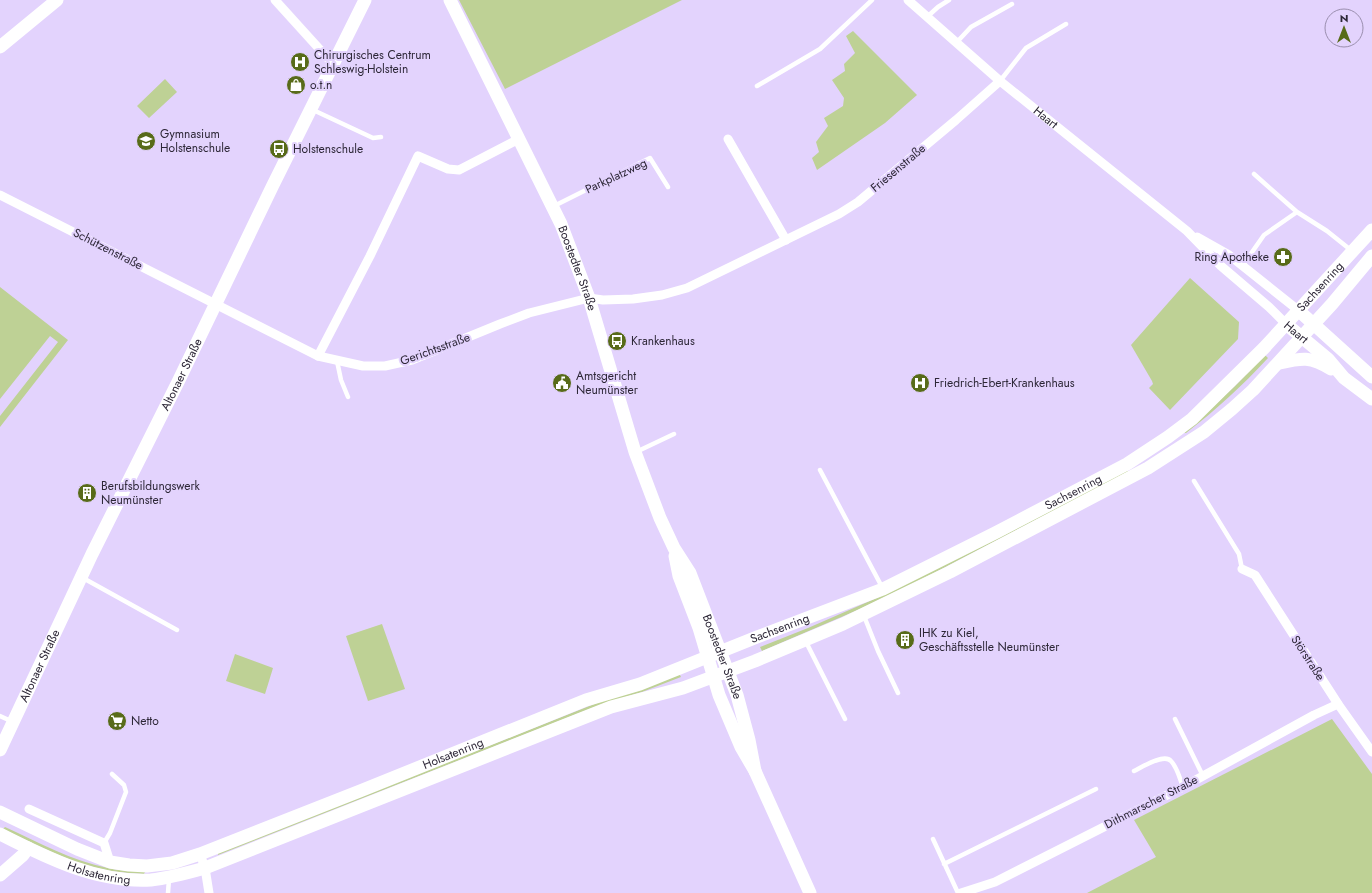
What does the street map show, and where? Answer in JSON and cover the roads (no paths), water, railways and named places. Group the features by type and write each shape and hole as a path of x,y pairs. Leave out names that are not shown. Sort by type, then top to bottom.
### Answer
{"main road":[{"path":"0,47 57,0"},
{"name":"Altonaer Straße","path":"0,750 81,578 365,0"},
{"name":"Boostedter Straße","path":"450,0 561,224 589,298 635,452 660,518 674,548 690,573 737,695 749,740 755,771"},
{"name":"Sachsenring","path":"708,656 883,589 996,533 1127,464 1192,419 1286,324 1372,230"},
{"name":"Sachsenring","path":"713,677 728,670 755,661 864,614 950,572 1135,475 1178,450 1232,410 1279,363 1372,256"},
{"name":"Haart","path":"1298,310 1372,377"},
{"name":"Haart","path":"1286,324 1328,360 1344,378 1372,399"},
{"path":"1279,363 1306,358 1324,365 1344,378"},
{"name":"Boostedter Straße","path":"674,548 679,576 708,656 719,695 741,747 755,771 810,893"},
{"name":"Holsatenring","path":"0,812 77,849 110,862 147,866 172,863 200,854 368,788 586,700 640,684 708,656"},
{"name":"Holsatenring","path":"0,834 62,863 90,873 110,878 144,880 169,877 205,868 611,708 683,688 713,677"},
{"path":"0,874 23,855 28,848"}],"street":[{"path":"275,0 333,64"},
{"name":"Haart","path":"908,0 1000,81 1187,231 1221,266 1270,307 1286,324"},
{"name":"Friesenstraße","path":"589,298 603,300 633,299 662,295 687,288 839,214 858,202 1000,81"},
{"path":"318,356 370,256 418,156 448,169 460,170 519,139"},
{"path":"728,139 786,240"},
{"name":"Schützenstraße","path":"0,195 216,304"},
{"name":"Haart","path":"1187,231 1229,254 1298,310"},
{"name":"Gerichtsstraße","path":"216,304 318,356 363,366 385,366 412,360 529,314 589,298"},
{"name":"Störstraße","path":"1242,569 1255,575 1338,704 1372,752"},
{"name":"Dithmarscher Straße","path":"959,893 995,882 1183,787 1314,715 1338,704"},
{"path":"29,809 104,843"},
{"name":"Holsatenring","path":"104,843 110,862"},
{"path":"200,854 205,868 209,893"}],"lane":[{"path":"757,86 820,49 872,0"},
{"path":"927,17 938,7 950,0"},
{"path":"957,42 971,27 1012,4"},
{"path":"1000,81 1026,48 1066,24"},
{"path":"311,109 373,138 381,138"},
{"name":"Parkplatzweg","path":"553,207 650,158 668,187"},
{"path":"1254,174 1297,212 1327,231 1352,251"},
{"path":"1243,265 1264,235 1297,212"},
{"path":"337,361 341,380 348,397"},
{"path":"635,452 674,434"},
{"path":"1168,437 1178,450"},
{"path":"820,470 883,589"},
{"path":"1194,481 1239,554 1242,569"},
{"path":"81,578 177,630"},
{"path":"864,614 878,651 898,693"},
{"path":"805,640 844,719"},
{"path":"0,716 12,722"},
{"path":"1175,720 1203,776"},
{"path":"1134,771 1162,758 1168,758 1172,761 1183,787"},
{"path":"104,843 126,792 124,785 112,774"},
{"path":"944,864 1096,789"},
{"path":"932,839 959,893"},
{"path":"168,893 169,877"}],"place":[{"name":"Chirurgisches Centrum Schleswig-Holstein","path":"300,62"},
{"name":"o.t.n","path":"296,85"},
{"name":"Gymnasium Holstenschule","path":"146,141"},
{"name":"Holstenschule","path":"279,149"},
{"name":"Ring Apotheke","path":"1283,257"},
{"name":"Krankenhaus","path":"617,341"},
{"name":"Amtsgericht Neumünster","path":"562,383"},
{"name":"Friedrich-Ebert-Krankenhaus","path":"920,383"},
{"name":"Berufsbildungswerk Neumünster","path":"87,493"},
{"name":"IHK zu Kiel, Geschäftsstelle Neumünster","path":"905,640"},
{"name":"Netto","path":"117,721"}]}
